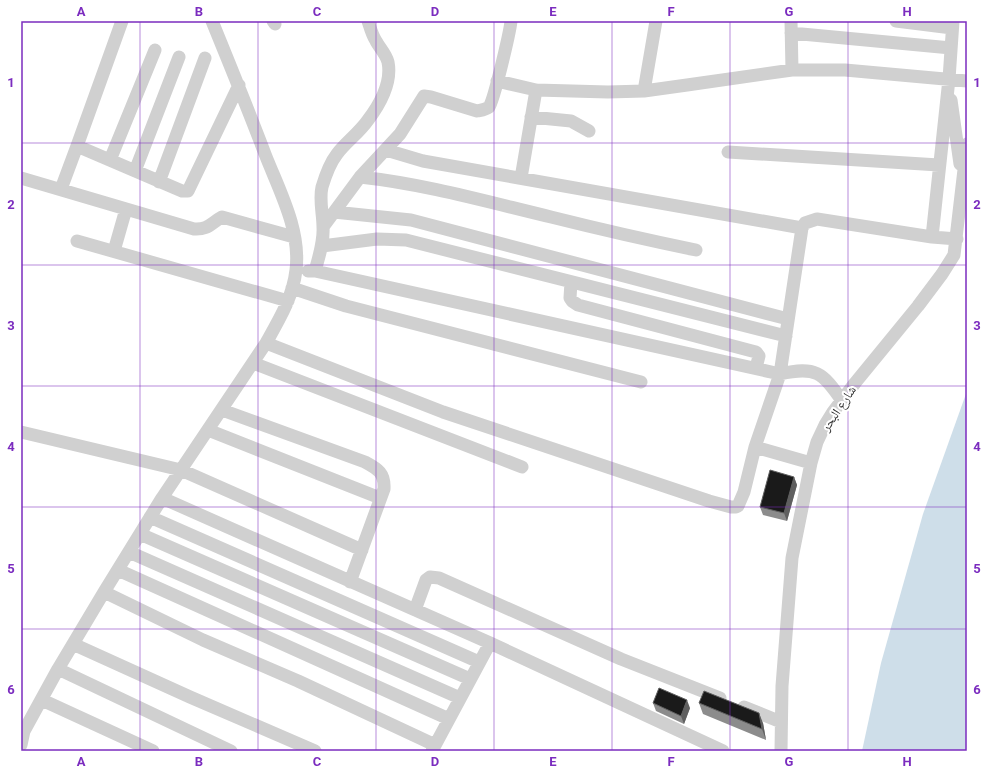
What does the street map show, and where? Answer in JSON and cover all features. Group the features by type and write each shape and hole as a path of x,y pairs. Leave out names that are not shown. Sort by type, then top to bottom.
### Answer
{"street":[{"path":"61,189 122,21"},
{"path":"21,745 23,732 58,669 162,498 266,343 281,318 290,294 296,270 296,248 292,227 286,207 212,21"},
{"path":"315,271 322,246 322,188 336,156 368,121 385,91 388,80 388,59 375,40 368,21"},
{"path":"323,227 360,177 400,134 424,96 477,111 488,108 491,103 512,21"},
{"path":"644,90 656,21"},
{"path":"896,21 952,25 949,78 932,237"},
{"path":"792,70 791,27 950,48"},
{"path":"110,160 155,50"},
{"path":"135,171 179,56"},
{"path":"159,182 205,58"},
{"path":"497,81 536,90 608,92 644,90 729,80 792,70 845,70 949,78 967,81"},
{"path":"949,78 962,185"},
{"path":"77,146 159,182 186,192 190,189 239,86"},
{"path":"521,178 536,90"},
{"path":"531,117 571,121 589,131"},
{"name":"شارع البحر","path":"781,751 782,678 792,558 811,463 817,442 825,425 842,401 918,306 954,255 967,144"},
{"path":"386,150 423,161 802,228"},
{"path":"728,152 939,165"},
{"path":"360,177 388,180 426,188 598,229 696,250"},
{"path":"21,178 194,229 201,230 206,228 222,217 294,238"},
{"path":"114,251 126,209"},
{"path":"334,212 411,220 788,320"},
{"path":"266,343 443,412 625,473 731,507 736,507 741,500 755,448 780,374 802,228 805,223 817,219 932,237 957,239"},
{"path":"322,246 377,239 406,240 786,336"},
{"path":"77,241 290,294 346,306 641,382"},
{"path":"296,270 315,271 780,374 807,370 816,373 830,384 842,401"},
{"path":"571,282 570,298 578,305 756,352 759,356 756,368"},
{"path":"253,363 522,467"},
{"path":"222,410 364,462 374,467 381,474 384,480 384,489 350,582"},
{"path":"208,430 380,498"},
{"path":"21,432 181,470 362,550"},
{"path":"755,448 811,463"},
{"path":"162,498 490,643 723,751"},
{"path":"150,517 480,662"},
{"path":"140,534 470,679"},
{"path":"129,552 460,698"},
{"path":"118,570 449,719"},
{"path":"415,610 426,580 430,577 439,578 621,659 781,722"},
{"path":"104,592 203,640 298,681 434,748 490,643"},
{"path":"73,644 190,697 316,751"},
{"path":"58,669 231,751"},
{"path":"42,700 153,751"}],"shaded area":[{"path":"967,391 967,751 862,751 881,663 923,514"}],"building":[{"path":"770,470 794,477 784,513 760,507"},
{"path":"659,688 687,700 681,716 653,703"},
{"path":"704,691 759,713 762,729 699,703"}]}
